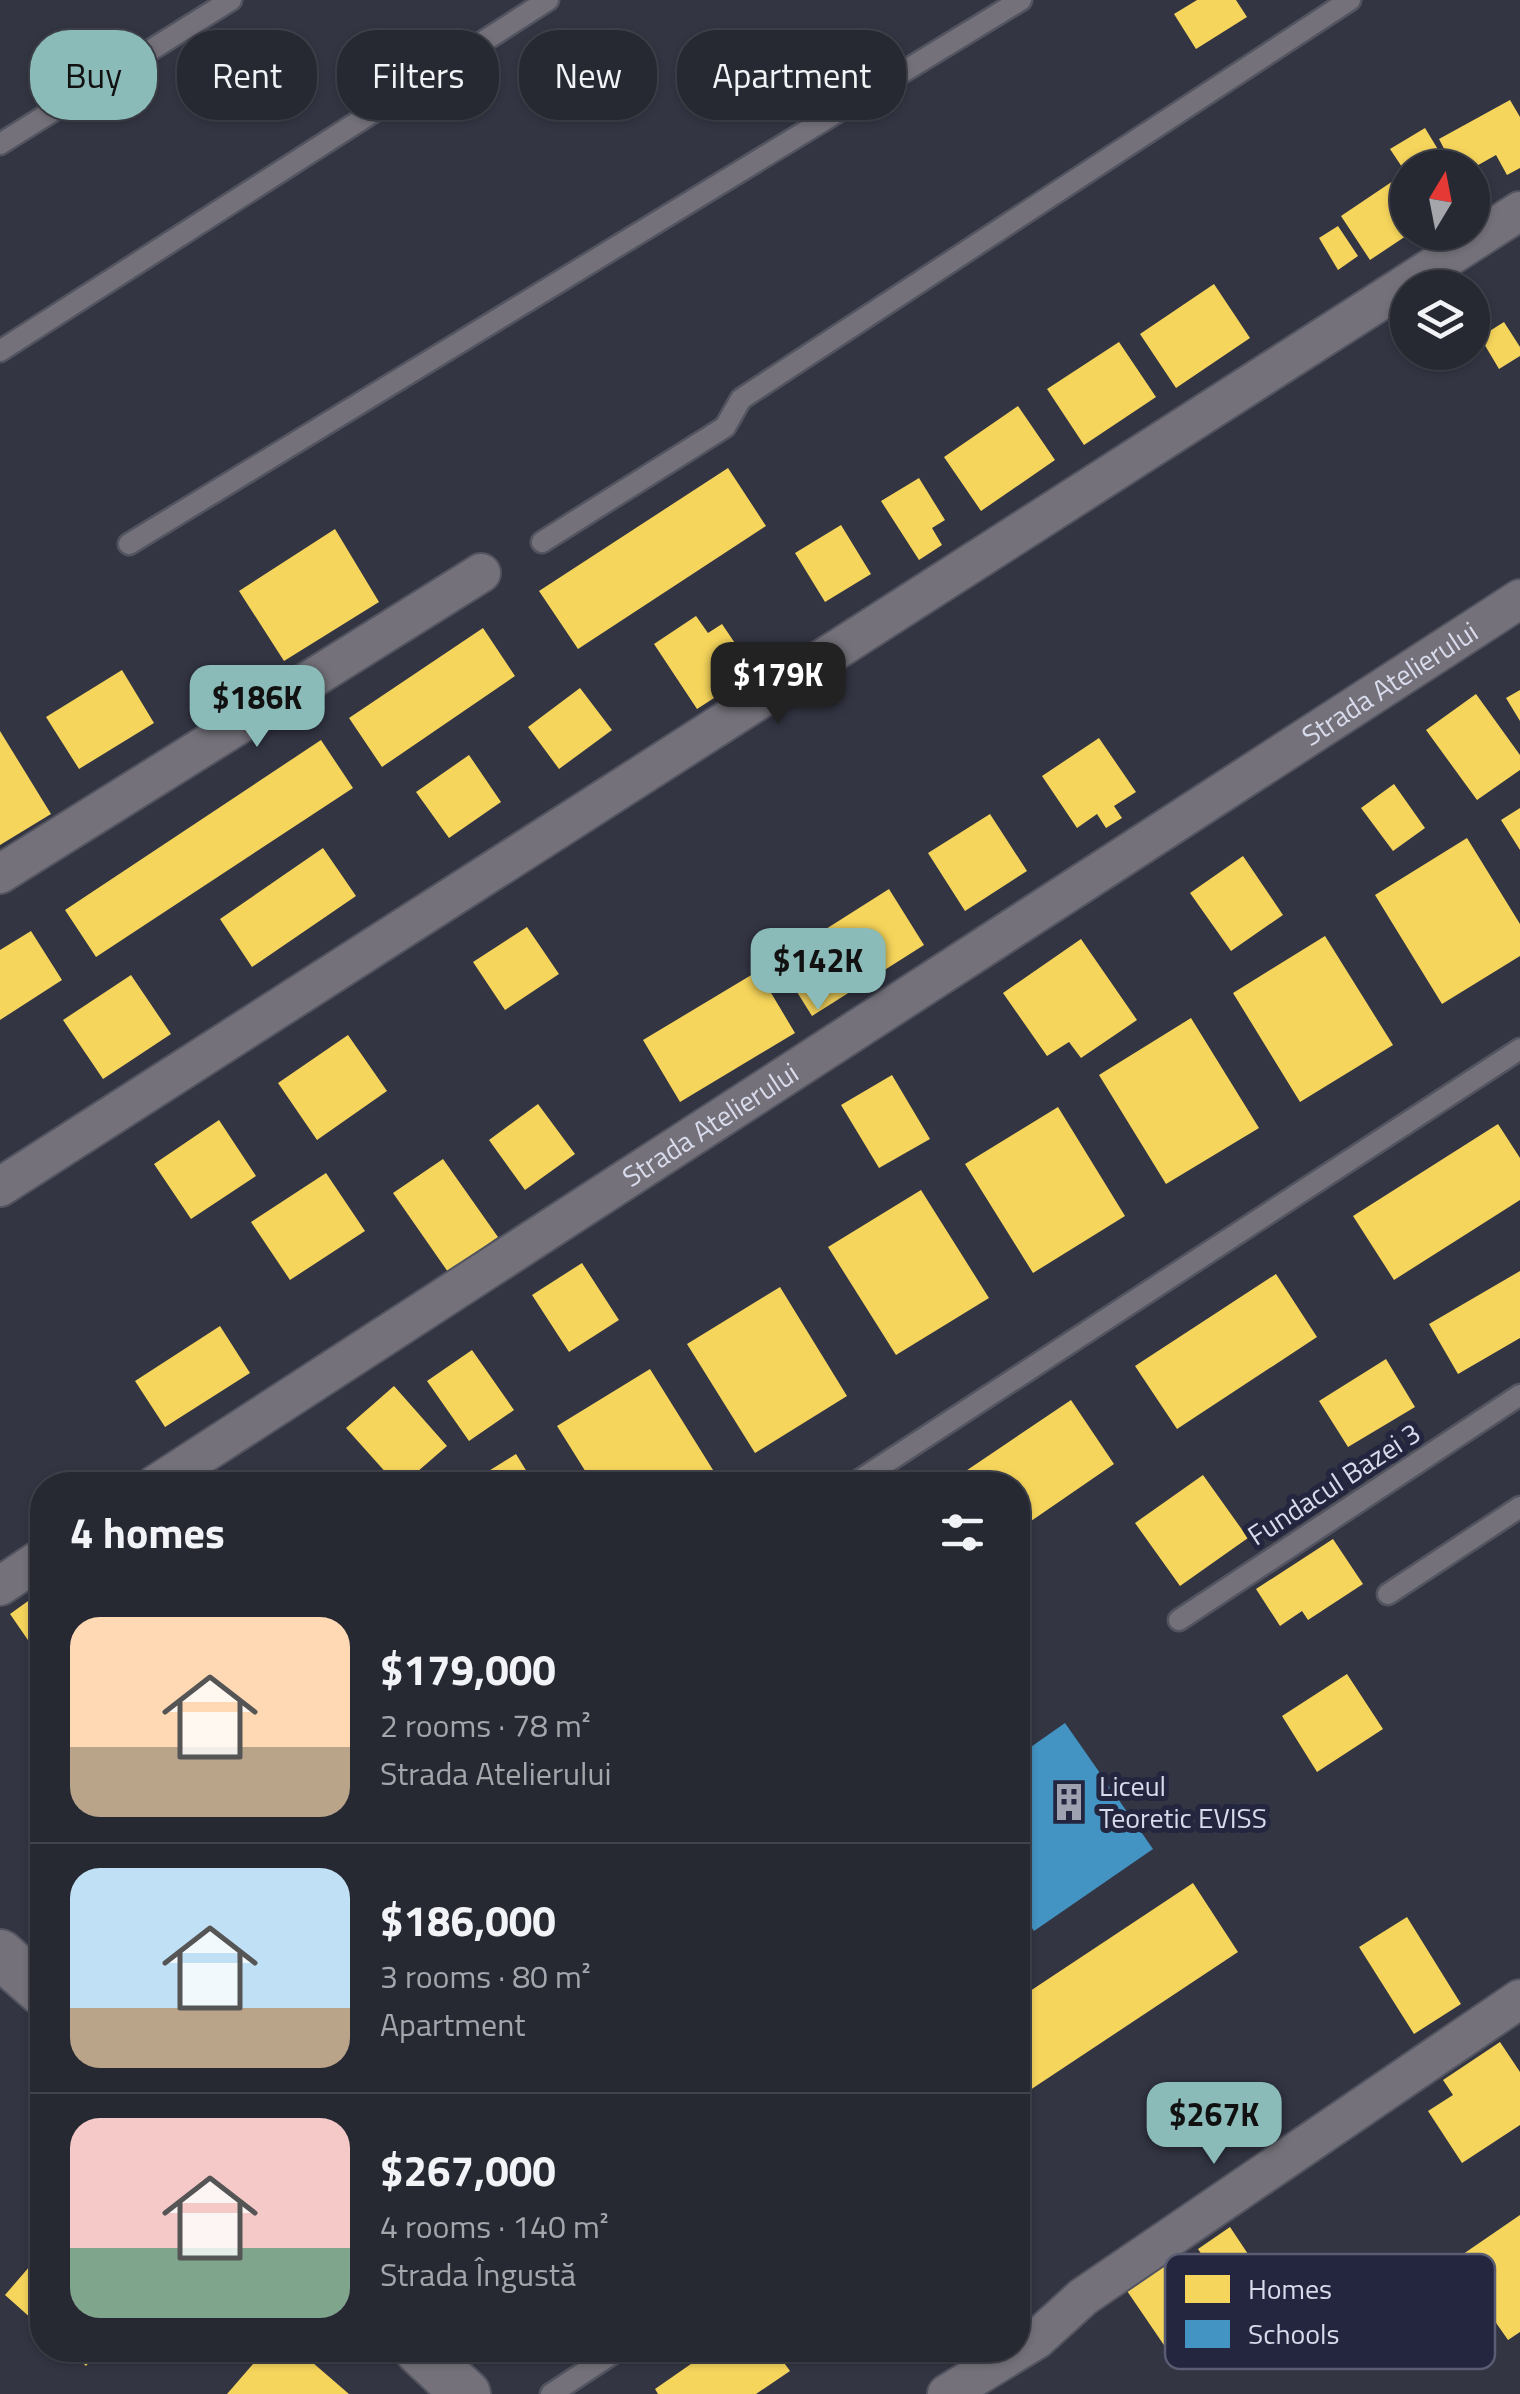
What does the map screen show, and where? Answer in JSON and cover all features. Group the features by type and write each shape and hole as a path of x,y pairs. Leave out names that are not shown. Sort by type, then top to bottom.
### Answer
{"street":[{"path":"0,1187 1520,211"},
{"path":"0,874 130,789 481,573"},
{"name":"Strada Atelierului","path":"175,1472 1520,599"},
{"path":"0,1586 30,1566"},
{"path":"0,1954 30,1981"},
{"path":"1030,2342 1084,2297 1520,1999"},
{"path":"432,2362 466,2394"},
{"path":"947,2394 998,2362"}],"lane":[{"path":"0,144 231,0"},
{"path":"0,351 548,0"},
{"path":"129,544 1022,0"},
{"path":"542,542 724,427 741,400 1350,0"},
{"path":"872,1472 1520,1049"},
{"name":"Fundacul Bazei 3","path":"1179,1620 1520,1395"},
{"path":"1388,1594 1520,1506"},
{"path":"551,2394 600,2362"}],"building: Homes":[{"path":"1197,0 1236,0 1247,17 1196,49 1174,14"},
{"path":"1510,100 1520,117 1520,168 1507,175 1496,155 1490,158 1490,150 1445,150 1439,139"},
{"path":"1425,128 1438,150 1391,150"},
{"path":"1390,183 1390,247 1370,260 1341,216"},
{"path":"1338,226 1358,256 1338,270 1319,238"},
{"path":"1214,284 1250,338 1176,388 1140,334"},
{"path":"1504,322 1520,347 1520,356 1499,369 1490,354 1490,331"},
{"path":"1119,342 1156,397 1084,445 1047,389"},
{"path":"1018,406 1055,460 981,511 944,457"},
{"path":"728,468 766,526 578,649 539,591"},
{"path":"919,478 945,520 932,528 942,545 919,560 881,501"},
{"path":"841,525 871,574 825,602 795,553"},
{"path":"335,529 379,602 284,661 239,591"},
{"path":"696,616 708,633 722,624 743,655 731,664 742,680 697,709 654,644"},
{"path":"483,628 515,676 382,767 349,718"},
{"path":"122,670 154,723 79,769 46,717"},
{"path":"580,688 612,730 559,769 528,727"},
{"path":"1520,690 1520,721 1506,698"},
{"path":"1476,694 1520,755 1520,770 1477,800 1426,730"},
{"path":"0,731 51,814 0,845"},
{"path":"1099,738 1136,792 1114,806 1122,818 1106,828 1097,814 1077,828 1042,776"},
{"path":"321,740 353,788 96,957 65,910"},
{"path":"469,755 501,802 449,838 416,792"},
{"path":"1394,784 1425,828 1393,851 1361,808"},
{"path":"1520,808 1520,850 1501,820"},
{"path":"990,814 1027,871 965,911 928,853"},
{"path":"1467,838 1520,924 1520,956 1442,1004 1375,895"},
{"path":"323,848 356,896 252,967 220,919"},
{"path":"1243,856 1283,915 1231,951 1190,893"},
{"path":"889,889 924,945 812,1016 777,960"},
{"path":"527,927 559,974 505,1010 473,962"},
{"path":"31,931 62,980 0,1020 0,950"},
{"path":"1325,936 1393,1045 1300,1102 1233,993"},
{"path":"1081,939 1137,1020 1081,1058 1069,1042 1047,1056 1003,993"},
{"path":"758,971 795,1033 680,1102 643,1040"},
{"path":"131,975 171,1034 103,1079 63,1020"},
{"path":"1191,1018 1259,1128 1166,1184 1099,1075"},
{"path":"348,1035 387,1091 317,1140 278,1083"},
{"path":"892,1075 930,1139 879,1168 841,1105"},
{"path":"538,1104 575,1154 525,1190 489,1140"},
{"path":"1058,1107 1125,1216 1033,1273 965,1164"},
{"path":"219,1120 256,1176 191,1219 154,1164"},
{"path":"1498,1124 1520,1158 1520,1200 1394,1280 1353,1216"},
{"path":"443,1159 498,1237 448,1272 393,1193"},
{"path":"326,1173 365,1231 290,1280 251,1222"},
{"path":"921,1190 989,1298 896,1355 828,1247"},
{"path":"582,1263 619,1320 569,1352 532,1295"},
{"path":"1520,1271 1520,1338 1458,1374 1429,1324"},
{"path":"1276,1274 1317,1337 1177,1429 1135,1366"},
{"path":"780,1287 847,1396 755,1453 687,1344"},
{"path":"220,1326 250,1373 165,1427 135,1381"},
{"path":"472,1350 514,1410 469,1441 427,1381"},
{"path":"1386,1359 1415,1407 1348,1447 1319,1401"},
{"path":"650,1369 714,1472 586,1472 557,1426"},
{"path":"394,1386 447,1446 417,1472 385,1472 346,1428"},
{"path":"1071,1400 1114,1464 1030,1522 1030,1472 964,1472"},
{"path":"516,1454 527,1472 487,1472"},
{"path":"1203,1475 1248,1538 1180,1586 1135,1523"},
{"path":"1333,1539 1363,1584 1308,1620 1302,1611 1280,1626 1256,1589"},
{"path":"30,1600 30,1643 10,1614"},
{"path":"1347,1674 1383,1729 1317,1772 1282,1716"},
{"path":"1193,1883 1238,1952 1030,2090 1030,1991"},
{"path":"1407,1917 1461,2004 1414,2034 1359,1947"},
{"path":"1500,2042 1520,2072 1520,2125 1462,2163 1428,2111 1453,2095 1443,2080"},
{"path":"1520,2215 1520,2332 1508,2340 1495,2321 1495,2254 1463,2254"},
{"path":"1230,2227 1248,2254 1201,2254 1198,2249"},
{"path":"1165,2256 1165,2347 1123,2285"},
{"path":"30,2266 30,2317 5,2295"},
{"path":"255,2362 312,2362 349,2394 227,2394"},
{"path":"694,2362 784,2362 790,2371 756,2394 658,2394 655,2389"}],"building: Schools":[{"name":"Liceul Teoretic EVISS","path":"1065,1723 1153,1849 1034,1931 1030,1925 1030,1748"}],"place":[{"name":"Liceul Teoretic EVISS","path":"1069,1802"}]}
